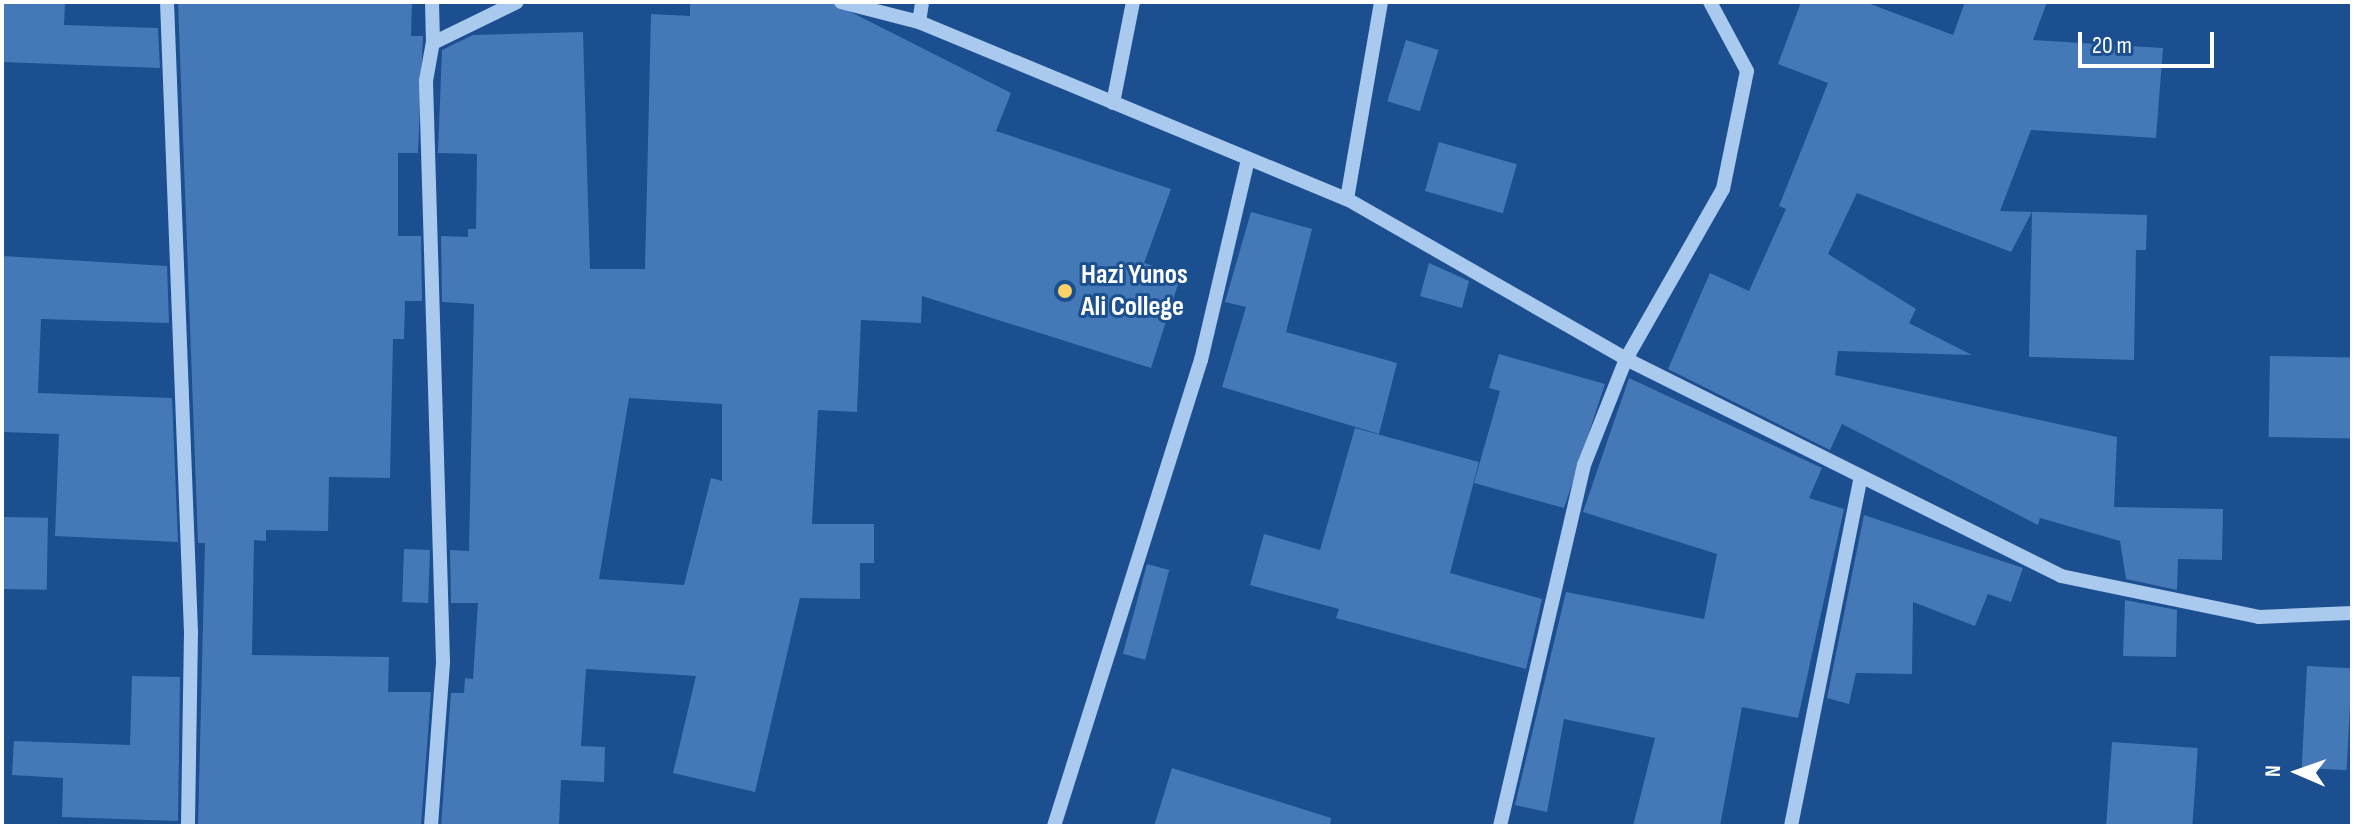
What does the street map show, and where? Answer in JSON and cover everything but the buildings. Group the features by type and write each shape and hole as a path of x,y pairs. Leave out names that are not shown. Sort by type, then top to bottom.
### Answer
{"street":[{"path":"167,2 191,632 188,826"},
{"path":"431,826 443,661 426,81 433,43 432,2"},
{"path":"433,43 517,2"},
{"path":"841,2 919,22 1347,199 1626,359 1860,482 2061,576 2259,617 2352,613"},
{"path":"919,22 922,2"},
{"path":"1113,103 1133,2"},
{"path":"1347,199 1381,2"},
{"path":"1500,826 1584,465 1626,359 1723,189 1747,71 1710,2"},
{"path":"1054,826 1201,360 1248,159"},
{"path":"1791,826 1860,482"}],"place":[{"name":"Hazi Yunos Ali College","path":"1065,291"}]}
